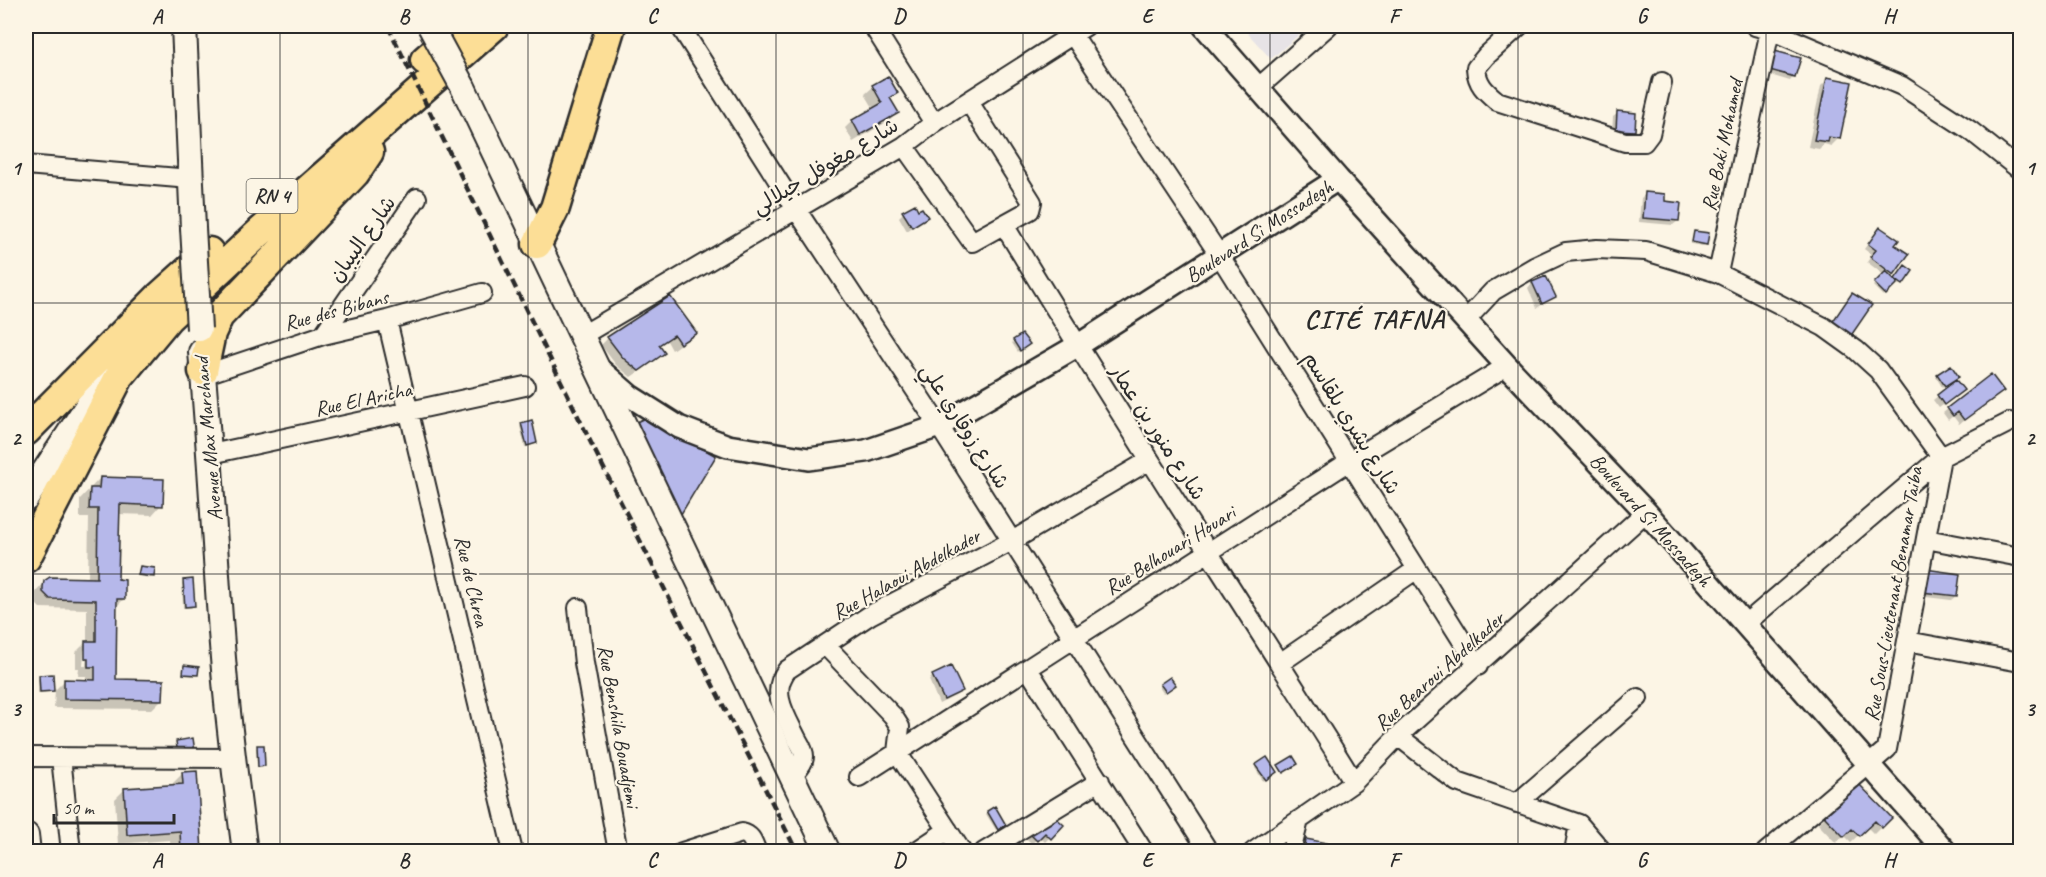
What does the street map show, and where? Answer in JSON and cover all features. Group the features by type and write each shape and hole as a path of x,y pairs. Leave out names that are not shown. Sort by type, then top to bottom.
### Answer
{"highway":[{"name":"RN 4","path":"26,431 84,370 159,297 464,26"},
{"name":"RN 4","path":"26,558 119,377 168,318 260,232 494,26"},
{"path":"537,244 555,208 611,26"},
{"path":"203,373 211,333 219,316 360,167 369,153 379,127"}],"main road":[{"name":"Avenue Max Marchand","path":"184,26 199,329 211,454 224,669 244,852"},
{"path":"430,26 463,87 828,852"},
{"path":"26,500 91,400 168,318"},
{"path":"26,500 72,390 84,370"},
{"path":"26,835 27,852"}],"street":[{"name":"شارع زوقاري علي","path":"681,26 796,209 939,426 1209,852"},
{"path":"873,26 934,123"},
{"path":"1204,26 1338,179"},
{"path":"1259,87 1328,26"},
{"path":"1519,26 1476,68 1476,79 1483,89 1497,101 1625,142 1644,142 1650,134 1662,82"},
{"path":"1765,27 1902,86 1971,131 2020,170"},
{"name":"Rue Baki Mohamed","path":"1718,273 1765,27"},
{"name":"شارع مغوفل جيلالي","path":"581,336 904,146 934,123 969,102 1075,28"},
{"name":"شارع بشري بلقاسم","path":"1075,28 1478,666"},
{"path":"904,146 969,240 975,242 1030,210 1032,201 969,102"},
{"path":"26,165 190,179"},
{"name":"Boulevard Si Mossadegh","path":"594,365 630,396 679,427 728,446 809,459 866,451 939,426 1077,346 1338,179 1507,366 1646,512 1946,852"},
{"name":"شارع البيبان","path":"323,335 417,198"},
{"name":"شارع منور بن عمار","path":"1004,225 1077,346 1354,782"},
{"name":"Rue Sous-Lieutenant Benamar Taiba","path":"1466,320 1493,291 1534,267 1566,252 1597,249 1646,251 1718,273 1824,327 1856,350 1878,370 1941,457 1887,749 1766,852"},
{"name":"Rue des Bibans","path":"203,373 323,335 387,320 482,293"},
{"name":"Rue de Chrea","path":"387,320 513,852"},
{"name":"Rue Belhouari Houari","path":"859,777 1350,461 1507,366"},
{"name":"Rue El Aricha","path":"211,454 525,386"},
{"path":"1745,624 1941,457 2010,422"},
{"name":"Rue Halaoui Abdelkader","path":"791,775 800,767 804,757 782,707 778,691 779,679 787,669 826,646 870,615 1012,541 1150,460"},
{"name":"Rue Bearoui Abdelkader","path":"1253,852 1354,782 1398,736 1646,512"},
{"path":"1926,539 2020,557"},
{"path":"1280,663 1417,569"},
{"name":"Rue Benshila Bouadjemi","path":"578,608 584,663 618,852"},
{"path":"1907,641 2020,662"},
{"path":"826,646 893,716 900,728 897,752 962,852"},
{"path":"1028,669 1141,850"},
{"path":"1517,803 1638,698"},
{"path":"1398,736 1457,782 1579,824 1603,852"},
{"path":"26,757 232,758"},
{"path":"61,757 72,852"},
{"path":"984,852 1100,781"},
{"path":"1291,852 1299,820"},
{"path":"1574,852 1579,824"},
{"path":"915,852 948,830"},
{"path":"682,852 742,833 752,838 757,852"}],"shaded area":[{"path":"1241,26 1309,26 1271,59"}],"building":[{"path":"1771,50 1801,58 1795,77 1766,69"},
{"path":"888,76 898,93 890,98 899,113 860,135 852,120 882,103 872,85"},
{"path":"1827,77 1852,82 1840,139 1829,137 1828,142 1814,140"},
{"path":"1617,111 1636,113 1635,131 1616,130"},
{"path":"1645,192 1665,194 1665,201 1681,203 1679,221 1643,218"},
{"path":"915,204 918,210 922,208 928,217 912,227 902,211"},
{"path":"1880,227 1899,240 1895,245 1909,254 1894,275 1870,257 1876,250 1868,244"},
{"path":"1694,231 1709,233 1707,245 1692,242"},
{"path":"1905,265 1913,271 1903,285 1895,279"},
{"path":"1886,271 1898,283 1886,295 1874,283"},
{"path":"1546,276 1556,297 1542,304 1532,282"},
{"path":"1852,293 1872,305 1850,337 1831,324"},
{"path":"670,296 697,333 680,344 674,335 659,345 665,353 639,371 623,358 607,337"},
{"path":"1022,334 1030,344 1020,351 1013,340"},
{"path":"1951,365 1959,377 1945,386 1937,374"},
{"path":"1991,374 2004,391 1964,420 1958,412 1953,416 1947,408"},
{"path":"1956,380 1964,390 1944,405 1937,395"},
{"path":"647,417 716,456 678,519 630,425"},
{"path":"532,420 537,443 527,446 521,423"},
{"path":"1362,434 1370,445 1359,452 1352,441"},
{"path":"100,477 164,479 163,506 120,504 118,579 125,580 125,599 117,599 116,679 164,680 163,700 64,699 64,679 95,680 95,667 88,667 88,659 85,659 85,641 96,641 96,600 50,599 43,592 43,587 44,581 50,577 97,578 98,509 89,509 90,488 99,488"},
{"path":"140,566 155,568 154,577 138,575"},
{"path":"1925,569 1960,574 1957,596 1922,592"},
{"path":"193,579 195,606 185,607 183,580"},
{"path":"184,665 199,667 198,675 183,674"},
{"path":"951,666 963,691 944,700 932,675"},
{"path":"53,674 54,691 40,692 39,675"},
{"path":"1170,677 1176,685 1166,692 1160,684"},
{"path":"193,738 195,752 178,755 176,741"},
{"path":"257,745 264,745 265,766 258,767"},
{"path":"1293,756 1298,764 1283,773 1278,765"},
{"path":"1267,757 1277,772 1266,780 1255,765"},
{"path":"197,771 202,852 181,852 180,831 127,835 124,788 183,784 182,772"},
{"path":"1858,783 1892,818 1882,828 1875,821 1859,836 1852,829 1844,837 1824,816"},
{"path":"995,806 1006,825 998,830 987,811"},
{"path":"1051,813 1064,825 1051,839 1045,833 1037,841 1030,834"},
{"path":"1306,839 1332,844 1330,852 1304,852"},
{"path":"1012,842 1019,852 997,852"}],"railway":[{"path":"388,26 594,449 797,852"}],"district":[{"name":"CITÉ TAFNA","path":"1375,319"}]}
